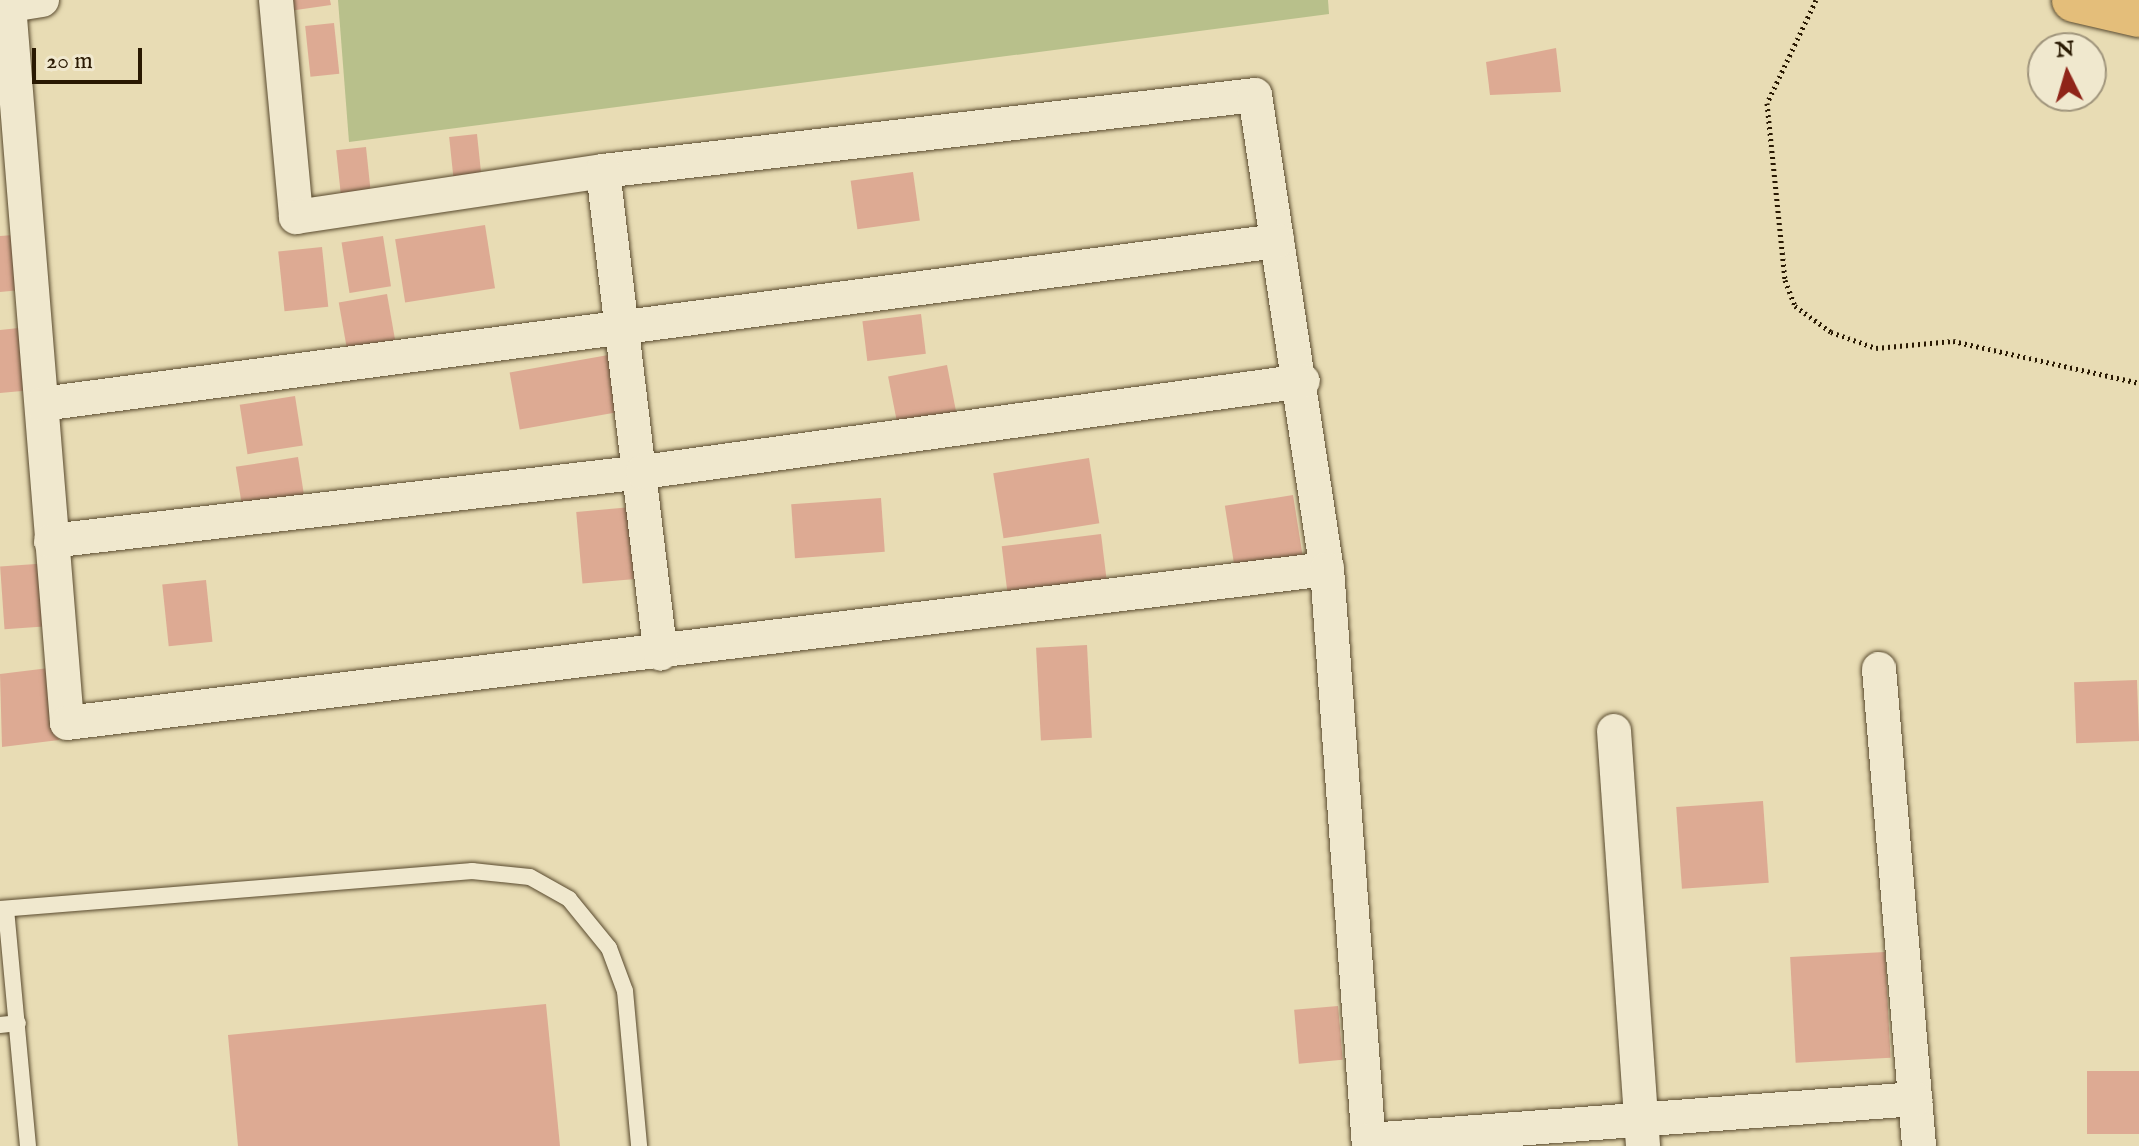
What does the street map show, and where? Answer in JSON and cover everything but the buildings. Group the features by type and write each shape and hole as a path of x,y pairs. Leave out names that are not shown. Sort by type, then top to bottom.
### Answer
{"main road":[{"path":"2074,0 2139,15"}],"street":[{"path":"42,0 9,5 67,723 661,654 1327,569"},
{"path":"276,0 296,217 603,171 1255,95 1277,241 1303,381 1327,569 1369,1143 1642,1133 1915,1099"},
{"path":"603,171 626,327 661,654"},
{"path":"42,404 1277,241"},
{"path":"51,541 643,472 1303,381"},
{"path":"1879,669 1919,1146"},
{"path":"1614,731 1642,1133"}],"lane":[{"path":"28,1146 18,1023 3,909 472,871 530,877 569,899 609,948 625,991 639,1146"},
{"path":"0,1025 18,1023"}],"path":[{"path":"1816,0 1767,103 1785,280 1795,306 1831,332 1876,348 1953,341 2139,383"}],"green space":[{"path":"338,0 1328,0 1329,14 349,142"}]}
